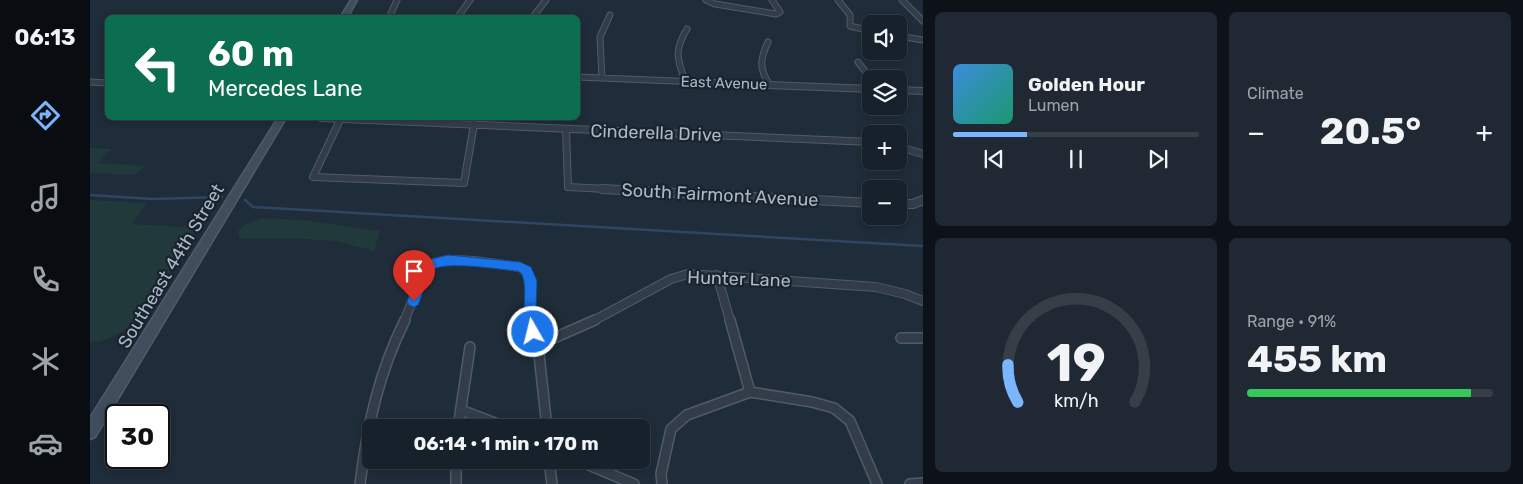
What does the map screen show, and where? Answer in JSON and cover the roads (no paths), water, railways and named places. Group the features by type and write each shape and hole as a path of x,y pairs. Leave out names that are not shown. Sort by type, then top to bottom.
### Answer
{"main road":[{"path":"345,15 354,0"},
{"name":"Southeast 44th Street","path":"90,432 281,120"}],"street":[{"path":"390,15 397,0"},
{"path":"459,15 470,0"},
{"path":"534,15 546,0"},
{"path":"706,0 776,14 780,12 772,0"},
{"path":"838,0 852,21 850,26 862,29"},
{"path":"902,0 923,21"},
{"path":"602,78 600,34 604,23 610,15"},
{"path":"685,81 676,52 677,46 687,29"},
{"path":"907,37 923,40"},
{"path":"768,42 759,62 760,68 769,84"},
{"path":"858,62 864,70"},
{"name":"East Avenue","path":"580,77 862,89"},
{"path":"90,82 105,83"},
{"path":"907,90 923,91"},
{"path":"340,120 313,176 464,183 474,124"},
{"name":"Cinderella Drive","path":"385,120 862,142"},
{"path":"510,126 511,120"},
{"name":"South Fairmont Avenue","path":"566,129 568,187 862,203"},
{"path":"907,149 923,154"},
{"path":"907,204 923,200"},
{"path":"360,484 366,435 376,393 392,346 410,312 423,274 432,263 448,260 520,267 527,271 531,281 530,320 538,345 546,419"},
{"name":"Hunter Lane","path":"538,345 584,326 679,276 698,273 876,287 905,294 923,301"},
{"path":"716,275 750,392"},
{"path":"901,338 923,338"},
{"path":"460,419 470,347"},
{"path":"662,484 662,474 671,429 687,415 750,392 812,402 834,408 850,422 877,484"},
{"path":"461,410 484,419"},
{"path":"456,469 456,484"},
{"path":"550,469 552,484"},
{"path":"598,469 634,484"},
{"path":"910,484 923,482"}],"waterway":[{"path":"90,195 152,199 222,197"},
{"path":"245,200 253,207 923,246"}]}
